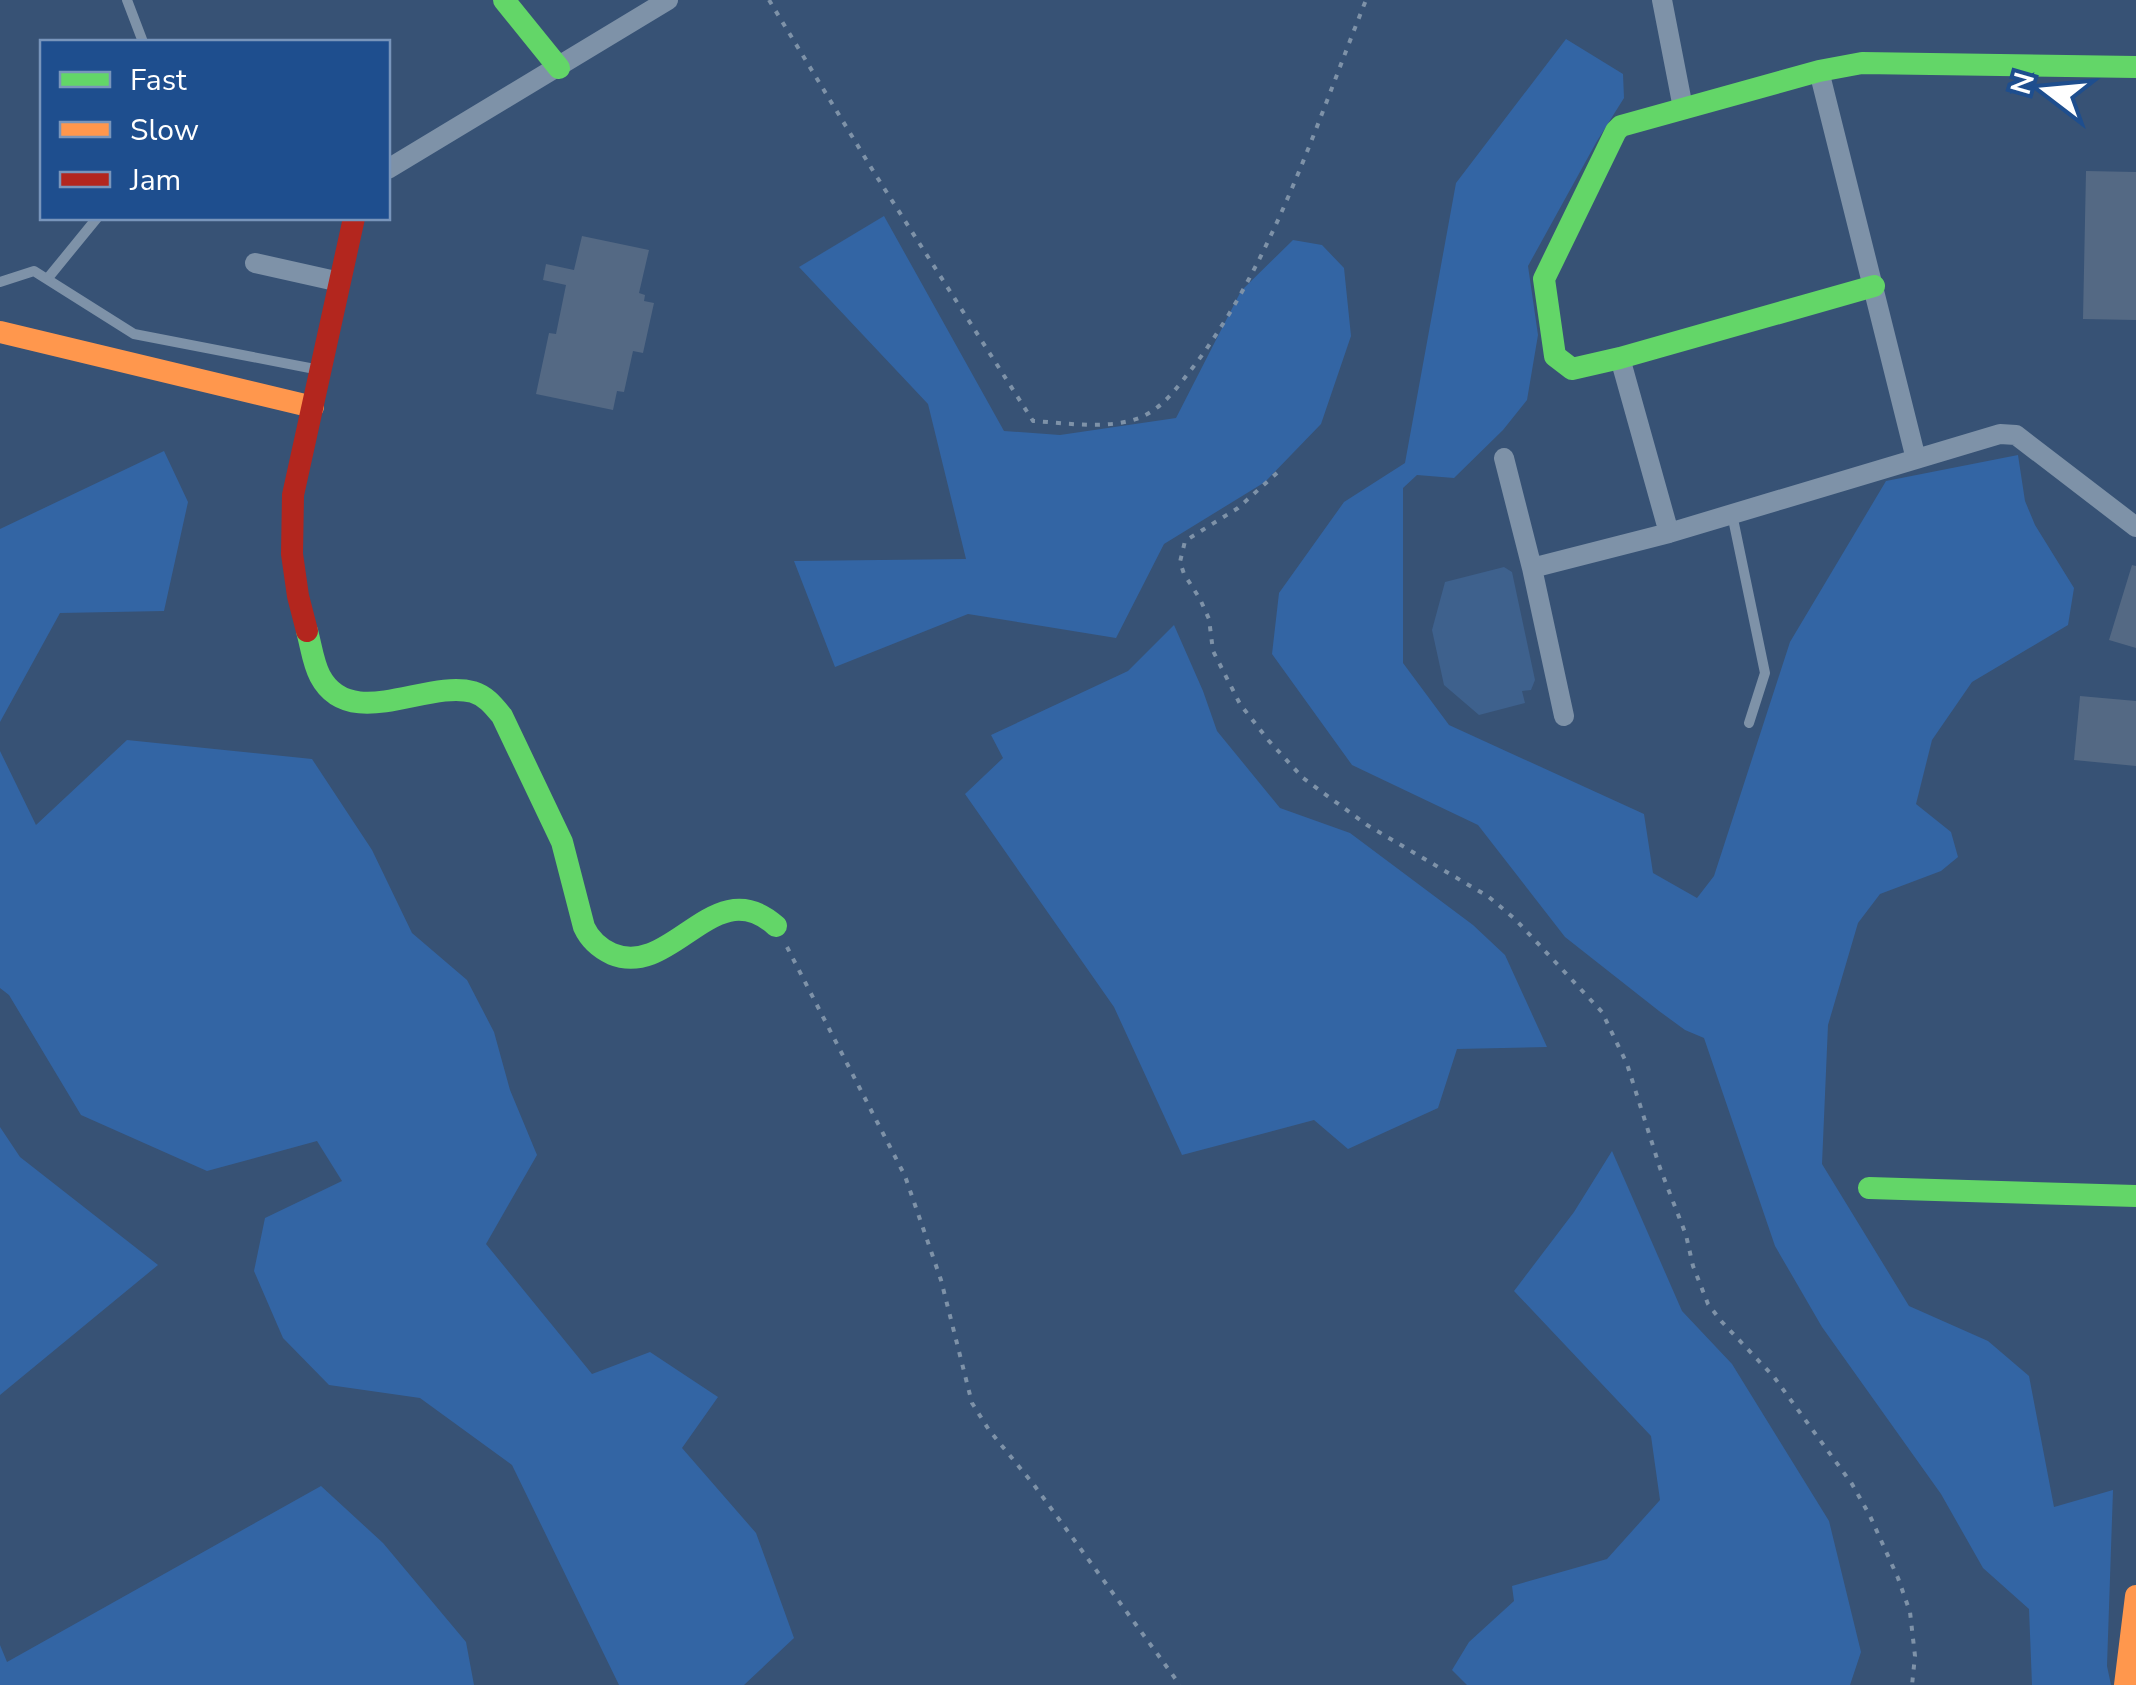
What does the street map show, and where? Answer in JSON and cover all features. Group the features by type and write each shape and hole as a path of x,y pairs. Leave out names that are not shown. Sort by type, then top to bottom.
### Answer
{"street":[{"path":"504,0 559,68"},
{"path":"390,169 668,0"},
{"path":"1662,0 1683,108"},
{"path":"1874,286 1572,370 1556,356 1544,279 1616,131 1622,126 1862,63 2136,68"},
{"path":"1819,72 1916,460"},
{"path":"354,220 293,495 292,554 318,673 327,688 352,702 372,703 457,690 488,698 502,716 565,848 588,937 607,952 620,958 637,958 728,911 752,910 776,926"},
{"path":"256,262 340,282"},
{"path":"0,332 314,407"},
{"path":"1620,358 1669,532"},
{"path":"1532,568 1732,514 2000,434 2016,435 2136,527"},
{"path":"1504,458 1564,716"},
{"path":"1869,1188 2136,1196"},
{"path":"2125,1685 2136,1596"}],"lane":[{"path":"127,0 142,40"},
{"path":"48,278 95,220"},
{"path":"0,282 34,271 134,334 321,370"},
{"path":"1732,514 1765,674 1748,723"}],"path":[{"path":"769,0 1033,422 1107,426 1141,417 1168,399 1220,332 1282,209 1366,0"},
{"path":"1277,473 1238,508 1192,536 1182,547 1180,562 1184,574 1209,619 1213,652 1227,680 1254,723 1303,778 1366,825 1490,897 1602,1012 1627,1064 1708,1304 1774,1376 1852,1484 1870,1516 1910,1612 1915,1656 1912,1685"},
{"path":"776,926 905,1176 941,1280 972,1403 1180,1685"}],"shaded area":[{"path":"1566,39 1623,74 1624,98 1528,266 1538,335 1527,400 1454,478 1417,475 1403,488 1403,663 1449,725 1644,814 1653,873 1697,898 1714,876 1790,642 1886,481 2018,455 2025,501 2035,525 2074,588 2068,625 1972,682 1932,740 1916,804 1951,832 1958,857 1941,871 1880,894 1858,923 1828,1025 1822,1164 1909,1306 1988,1341 2029,1376 2054,1507 2113,1490 2107,1666 2111,1685 2032,1685 2029,1609 1983,1568 1941,1494 1822,1327 1775,1246 1704,1038 1685,1030 1565,937 1478,825 1352,765 1272,654 1279,593 1344,502 1405,463 1456,183"},
{"path":"884,216 1004,431 1060,435 1176,418 1241,291 1293,240 1322,245 1344,268 1351,336 1321,424 1265,482 1164,544 1116,638 968,614 835,667 794,561 966,559 928,404 799,267"},
{"path":"164,451 188,502 164,611 60,613 0,722 0,529"},
{"path":"1504,567 1512,572 1535,680 1531,690 1522,691 1525,703 1479,715 1444,685 1432,630 1445,582"},
{"path":"1174,625 1217,731 1280,808 1350,833 1473,925 1505,955 1547,1047 1457,1049 1438,1108 1348,1149 1314,1120 1182,1155 1114,1007 965,794 1003,758 991,735 1128,671"},
{"path":"127,740 312,759 372,850 412,933 467,980 494,1032 510,1090 537,1155 486,1244 592,1374 650,1352 718,1397 682,1448 756,1533 794,1638 744,1685 619,1685 512,1465 420,1398 329,1385 283,1338 254,1271 265,1218 342,1181 317,1141 207,1171 81,1115 9,995 0,988 0,751 36,825"},
{"path":"0,1127 20,1157 158,1265 0,1395"},
{"path":"1612,1151 1682,1311 1732,1364 1829,1521 1861,1652 1850,1685 1467,1685 1452,1670 1469,1642 1514,1601 1512,1586 1607,1559 1660,1500 1651,1436 1514,1291 1574,1212"},
{"path":"321,1486 383,1543 466,1642 474,1685 0,1685 0,1645 7,1662"}],"building":[{"path":"2086,171 2136,172 2136,320 2083,319"},
{"path":"582,236 649,250 639,293 645,295 644,301 654,303 643,353 633,351 624,392 617,391 613,410 536,394 549,333 556,334 566,285 543,280 546,264 574,270"},
{"path":"2132,565 2136,566 2136,648 2109,640"},
{"path":"2080,696 2136,701 2136,766 2074,760"}],"traffic: fast":[{"path":"504,0 559,68"},
{"path":"1874,286 1572,369 1555,356 1544,279 1621,126 1819,71 1862,63 2136,67"},
{"path":"307,631 320,676 333,693 350,701 391,701 454,690 486,698 502,716 562,842 584,927 603,949 634,958 655,952 713,917 733,910 754,912 776,926"},
{"path":"1869,1188 2136,1196"}],"traffic: slow":[{"path":"0,332 313,407"},
{"path":"2125,1685 2136,1596"}],"traffic: jam":[{"path":"307,631 292,554 293,495 354,220"}]}
